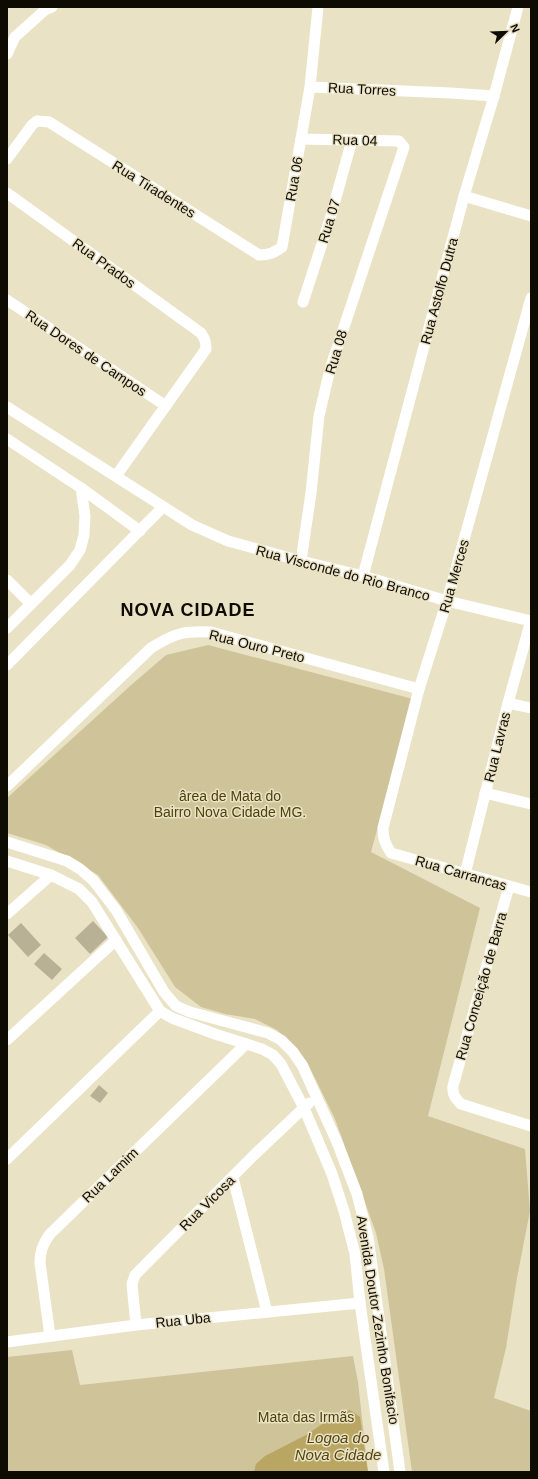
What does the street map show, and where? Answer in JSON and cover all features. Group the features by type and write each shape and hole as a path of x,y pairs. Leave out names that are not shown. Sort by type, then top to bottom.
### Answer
{"street":[{"path":"7,54 16,37 45,10 52,7"},
{"name":"Rua Torres","path":"318,7 310,87 494,96"},
{"name":"Rua Astolfo Dutra","path":"363,576 464,196 494,96 518,7"},
{"name":"Rua 06","path":"260,255 275,253 282,247 310,87"},
{"name":"Rua Tiradentes","path":"7,159 32,125 38,121 49,122 260,255"},
{"name":"Rua 04","path":"301,139 399,141 404,149"},
{"name":"Rua 07","path":"303,302 330,219 352,140"},
{"name":"Rua 08","path":"301,561 311,493 319,416 330,369 404,149"},
{"name":"Rua Prados","path":"7,193 201,333 206,343 206,349 166,406"},
{"path":"464,196 531,216"},
{"name":"Rua Merces","path":"391,853 384,841 383,828 419,689 447,601 531,298"},
{"name":"Rua Dores de Campos","path":"7,300 166,406"},
{"path":"116,476 166,406"},
{"path":"7,407 163,507 7,665"},
{"path":"7,439 81,488 140,531"},
{"path":"7,628 70,565 80,550 84,535 85,516 81,488"},
{"name":"Rua Visconde do Rio Branco","path":"163,507 192,525 228,542 363,576 447,601 531,621"},
{"path":"7,580 31,604"},
{"name":"Rua Lavras","path":"465,874 508,702 531,621"},
{"name":"Rua Ouro Preto","path":"7,786 151,648 169,637 190,631 211,632 419,689"},
{"path":"508,702 531,708"},
{"path":"486,793 531,804"},
{"name":"Avenida Doutor Zezinho Bonifacio","path":"7,842 67,861 80,869 93,880 116,910 164,992 176,1006 190,1012 268,1033 281,1040 293,1052 302,1066 337,1142 357,1194 368,1237 400,1472"},
{"name":"Rua Carrancas","path":"391,853 531,892"},
{"path":"7,861 51,875 79,889 92,902 160,1011 8,1156"},
{"path":"7,914 51,875"},
{"name":"Rua Conceição de Barra","path":"509,886 452,1092 461,1104 530,1122"},
{"path":"7,1040 116,940"},
{"name":"Avenida Doutor Zezinho Bonifacio","path":"160,1011 194,1026 262,1049 273,1055 282,1064 304,1108 332,1174 344,1211 355,1254 360,1302 384,1472"},
{"name":"Rua Lamim","path":"50,1336 40,1263 40,1252 43,1244 50,1234 246,1044"},
{"name":"Rua Vicosa","path":"136,1325 132,1284 135,1276 255,1154 316,1095"},
{"path":"233,1178 267,1312"},
{"name":"Rua Uba","path":"7,1342 136,1325 360,1302"}],"green space":[{"name":"ârea de Mata do Bairro Nova Cidade MG.","path":"208,645 413,699 371,852 480,908 428,1116 525,1149 530,1211 517,1278 506,1348 494,1398 531,1411 531,1472 412,1472 384,1269 376,1233 335,1119 307,1062 289,1041 277,1030 255,1019 225,1014 201,1007 175,987 138,928 98,875 46,845 7,833 7,798 166,655"},
{"name":"Mata das Irmãs","path":"72,1350 80,1385 353,1356 358,1382 368,1472 7,1472 7,1357"}],"water":[{"name":"Logoa do Nova Cidade","path":"350,1410 360,1417 368,1472 254,1472 256,1464 265,1456 306,1435 337,1414"}],"building":[{"path":"93,921 108,937 90,954 75,938"},
{"path":"21,923 41,945 28,957 8,935"},
{"path":"44,953 62,969 52,980 34,964"},
{"path":"99,1085 108,1093 100,1103 90,1096"}],"district":[{"name":"NOVA CIDADE","path":"188,610"}]}
